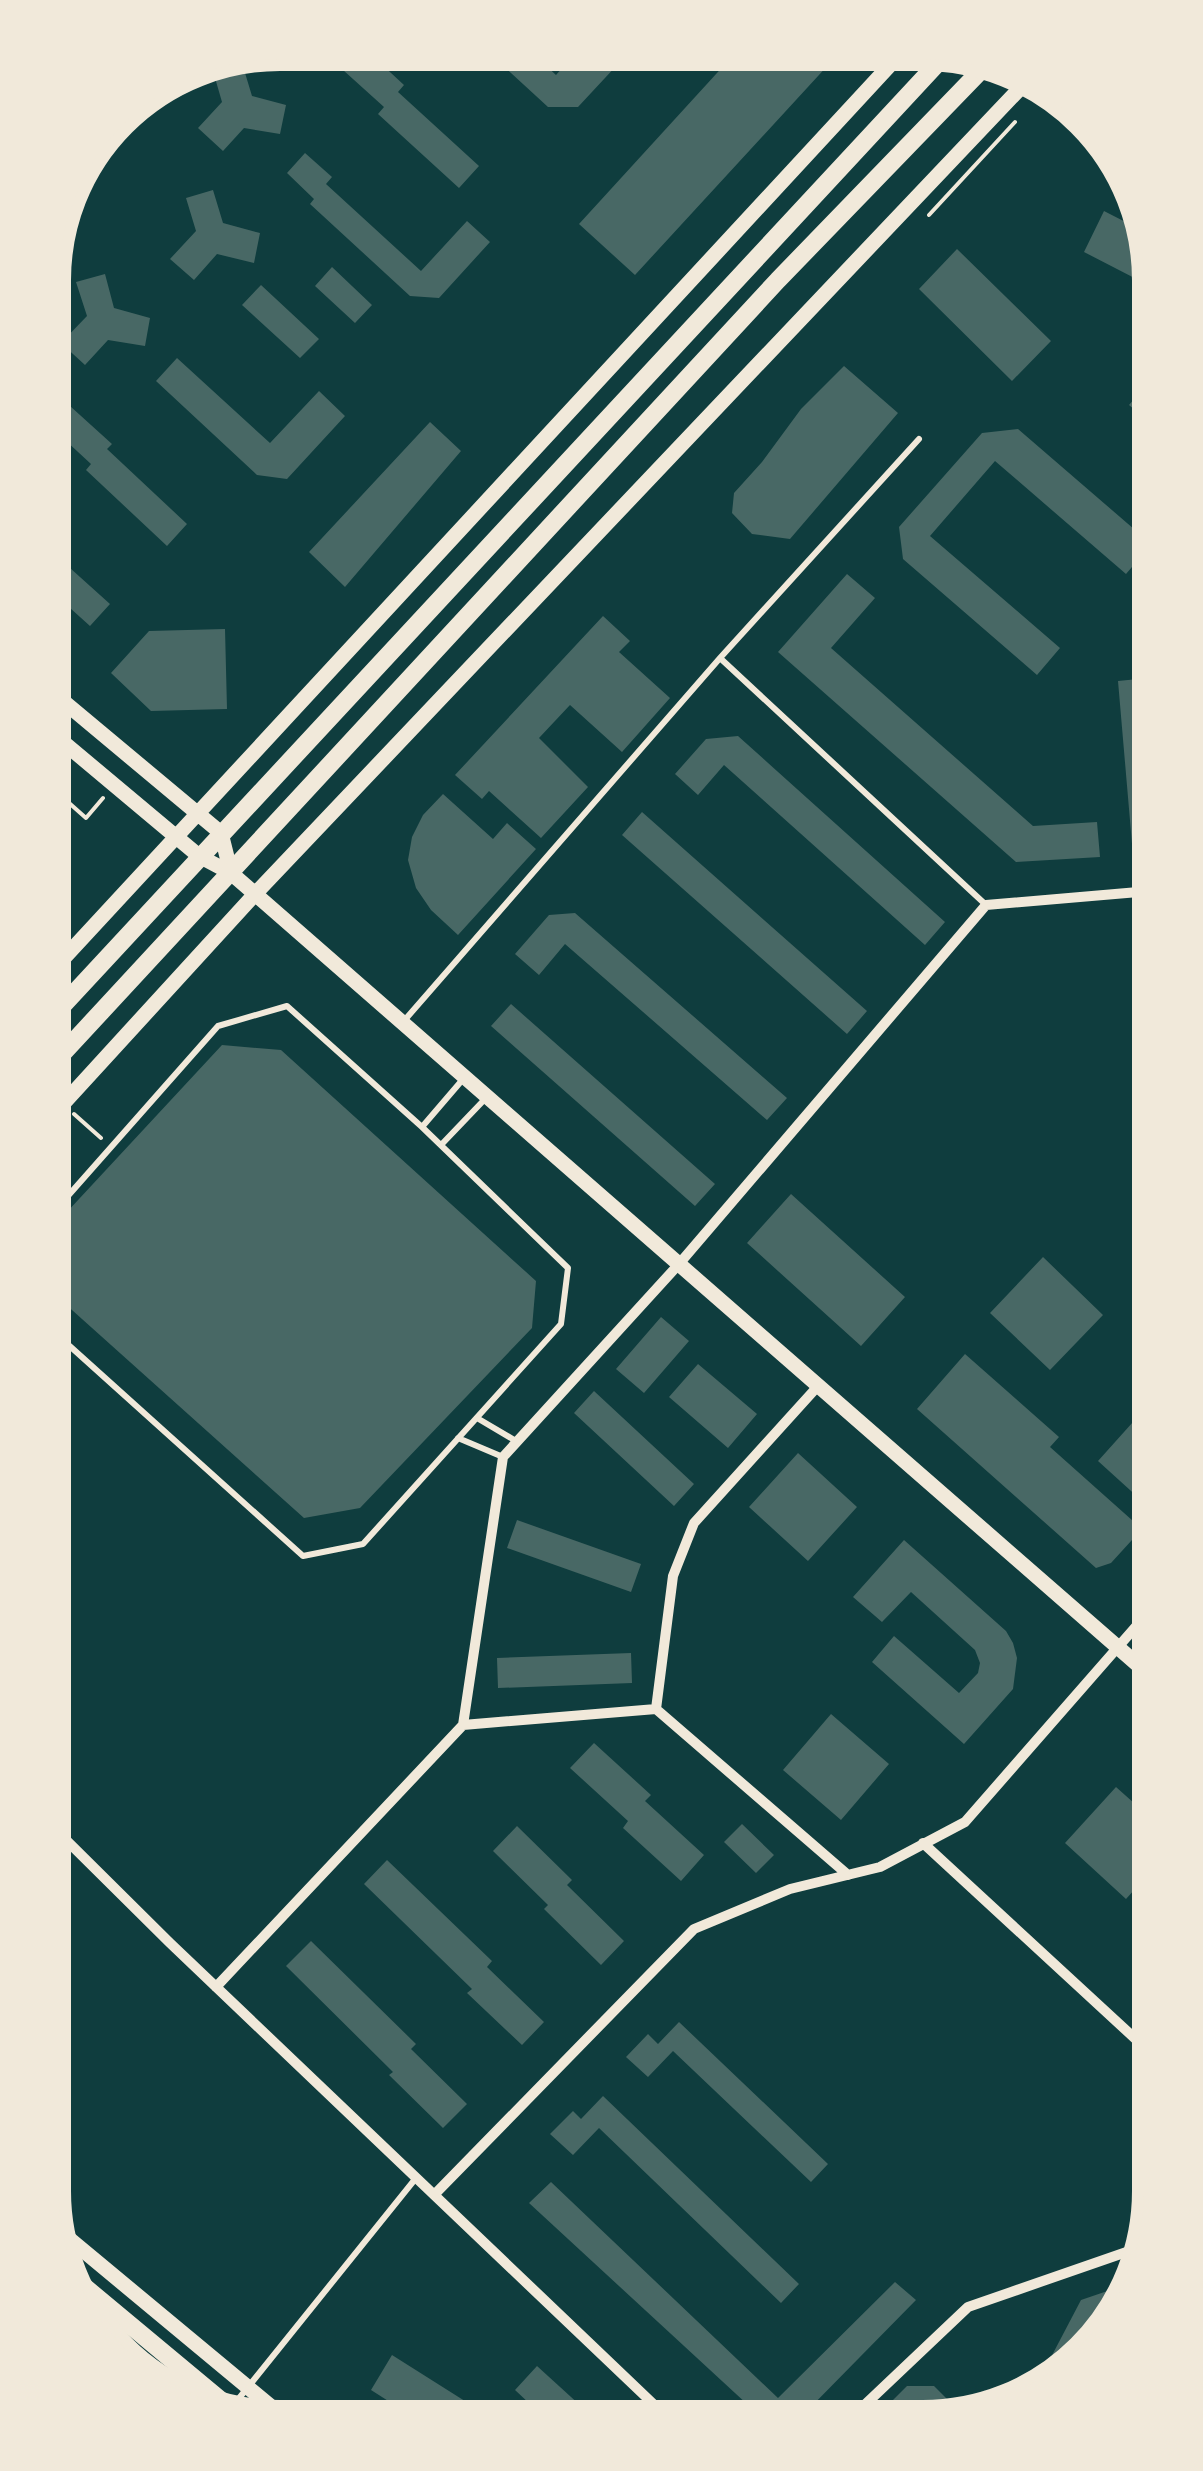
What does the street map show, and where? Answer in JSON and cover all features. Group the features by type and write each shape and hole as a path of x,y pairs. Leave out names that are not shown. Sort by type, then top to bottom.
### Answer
{"main road":[{"path":"65,1003 935,66"},
{"path":"65,1051 778,280 979,73"},
{"path":"90,2292 216,2396"}],"street":[{"path":"65,957 891,65"},
{"path":"65,1102 255,894 1020,88"},
{"path":"65,704 220,833 231,873"},
{"path":"65,744 199,856 231,873 1138,1665"},
{"path":"216,1987 463,1725 503,1456 679,1264 986,905 1138,892"},
{"path":"656,1709 672,1576 694,1524 818,1386"},
{"path":"434,2195 694,1928 790,1889 880,1866 964,1822 1138,1625"},
{"path":"463,1725 656,1709 848,1874"},
{"path":"65,1839 655,2406"},
{"path":"924,1844 1138,2041"},
{"path":"71,2239 270,2405"},
{"path":"864,2406 968,2307 1129,2251"}],"lane":[{"path":"402,1022 720,658 919,438"},
{"path":"720,658 986,905"},
{"path":"65,1199 218,1026 287,1006 422,1127 568,1268 560,1324 363,1544 303,1556 65,1342"},
{"path":"422,1127 465,1078"},
{"path":"441,1145 487,1097"},
{"path":"476,1418 517,1442"},
{"path":"458,1438 503,1456"},
{"path":"242,2403 248,2387 416,2178"}],"path":[{"path":"929,215 1015,122"},
{"path":"65,799 86,818 103,798"},
{"path":"65,1115 111,1148"}],"building":[{"path":"348,65 382,65 404,85 398,92 479,166 459,188 378,114 384,107 343,70"},
{"path":"502,65 545,65 556,75 565,65 617,65 578,107 548,107"},
{"path":"724,65 828,65 635,275 579,224"},
{"path":"244,68 252,96 286,105 280,134 244,128 223,151 198,128 222,102 214,75"},
{"path":"305,153 332,177 326,184 421,271 467,221 490,242 439,298 410,296 310,204 314,199 287,173"},
{"path":"213,190 223,223 260,233 254,263 217,254 194,280 170,259 196,231 186,198"},
{"path":"1104,211 1131,225 1138,280 1084,252"},
{"path":"957,249 1051,341 1012,381 919,289"},
{"path":"332,267 372,305 355,323 315,286"},
{"path":"105,274 114,308 150,318 145,346 108,340 85,365 65,347 65,339 87,316 76,282"},
{"path":"261,285 319,339 300,358 242,305"},
{"path":"177,358 270,443 319,391 345,416 287,479 257,475 156,381"},
{"path":"844,366 898,413 790,539 752,534 732,513 734,493 801,409"},
{"path":"1138,395 1138,413 1129,405"},
{"path":"70,406 112,444 107,449 187,524 167,546 86,470 91,464 65,440 65,412"},
{"path":"430,422 461,451 345,587 309,552"},
{"path":"1018,429 1138,533 1138,560 1126,574 995,461 930,536 1060,648 1037,675 903,559 899,527 982,433"},
{"path":"65,564 110,604 90,626 65,604"},
{"path":"847,574 875,598 831,648 1033,826 1097,822 1100,857 1016,862 778,652"},
{"path":"603,616 630,641 619,652 670,698 622,752 570,705 539,738 588,787 541,838 489,791 482,799 455,775"},
{"path":"225,629 227,709 151,711 111,673 149,631"},
{"path":"1138,679 1138,867 1134,867 1118,681"},
{"path":"738,736 945,922 925,945 724,765 698,795 675,774 706,739"},
{"path":"443,794 493,839 507,823 536,849 458,935 431,910 416,888 408,860 412,837 423,815"},
{"path":"642,812 867,1011 847,1034 622,835"},
{"path":"575,913 787,1098 767,1120 565,944 539,975 515,954 549,915"},
{"path":"511,1004 715,1184 695,1206 491,1026"},
{"path":"222,1045 281,1050 536,1281 532,1328 360,1508 304,1518 65,1304 65,1214"},
{"path":"791,1194 905,1297 861,1346 747,1243"},
{"path":"1043,1257 1103,1315 1050,1370 990,1313"},
{"path":"661,1317 689,1341 644,1393 616,1369"},
{"path":"965,1354 1059,1437 1050,1447 1138,1525 1138,1533 1111,1563 1096,1568 917,1409"},
{"path":"698,1364 757,1414 728,1448 669,1397"},
{"path":"594,1391 694,1484 674,1506 574,1413"},
{"path":"1138,1416 1138,1497 1098,1461"},
{"path":"798,1453 857,1507 808,1561 749,1507"},
{"path":"517,1520 641,1564 631,1592 507,1548"},
{"path":"904,1540 1006,1631 1013,1643 1017,1658 1013,1689 964,1744 872,1662 894,1636 959,1693 978,1673 980,1663 975,1650 911,1592 882,1622 853,1597"},
{"path":"631,1653 632,1683 498,1688 497,1658"},
{"path":"831,1714 889,1764 841,1820 783,1770"},
{"path":"594,1743 651,1795 645,1801 704,1855 681,1881 623,1828 628,1821 570,1768"},
{"path":"1116,1787 1138,1807 1138,1886 1126,1899 1065,1843"},
{"path":"742,1824 774,1855 756,1873 724,1842"},
{"path":"517,1826 572,1880 567,1885 624,1941 601,1965 493,1851"},
{"path":"387,1860 492,1961 487,1967 544,2022 522,2045 467,1993 472,1989 364,1884"},
{"path":"311,1941 416,2044 411,2049 467,2104 443,2128 389,2075 393,2072 286,1966"},
{"path":"679,2022 828,2164 811,2182 673,2051 648,2077 626,2057 648,2034 658,2044"},
{"path":"603,2096 799,2284 781,2303 599,2128 573,2155 550,2134 573,2111 581,2119"},
{"path":"551,2182 778,2398 895,2282 916,2300 812,2406 749,2406 529,2203"},
{"path":"1115,2289 1085,2333 1045,2368 1081,2300"},
{"path":"392,2355 468,2403 396,2406 371,2390"},
{"path":"537,2366 581,2406 532,2406 515,2390"},
{"path":"907,2386 934,2386 952,2404 923,2406 887,2406"}]}
